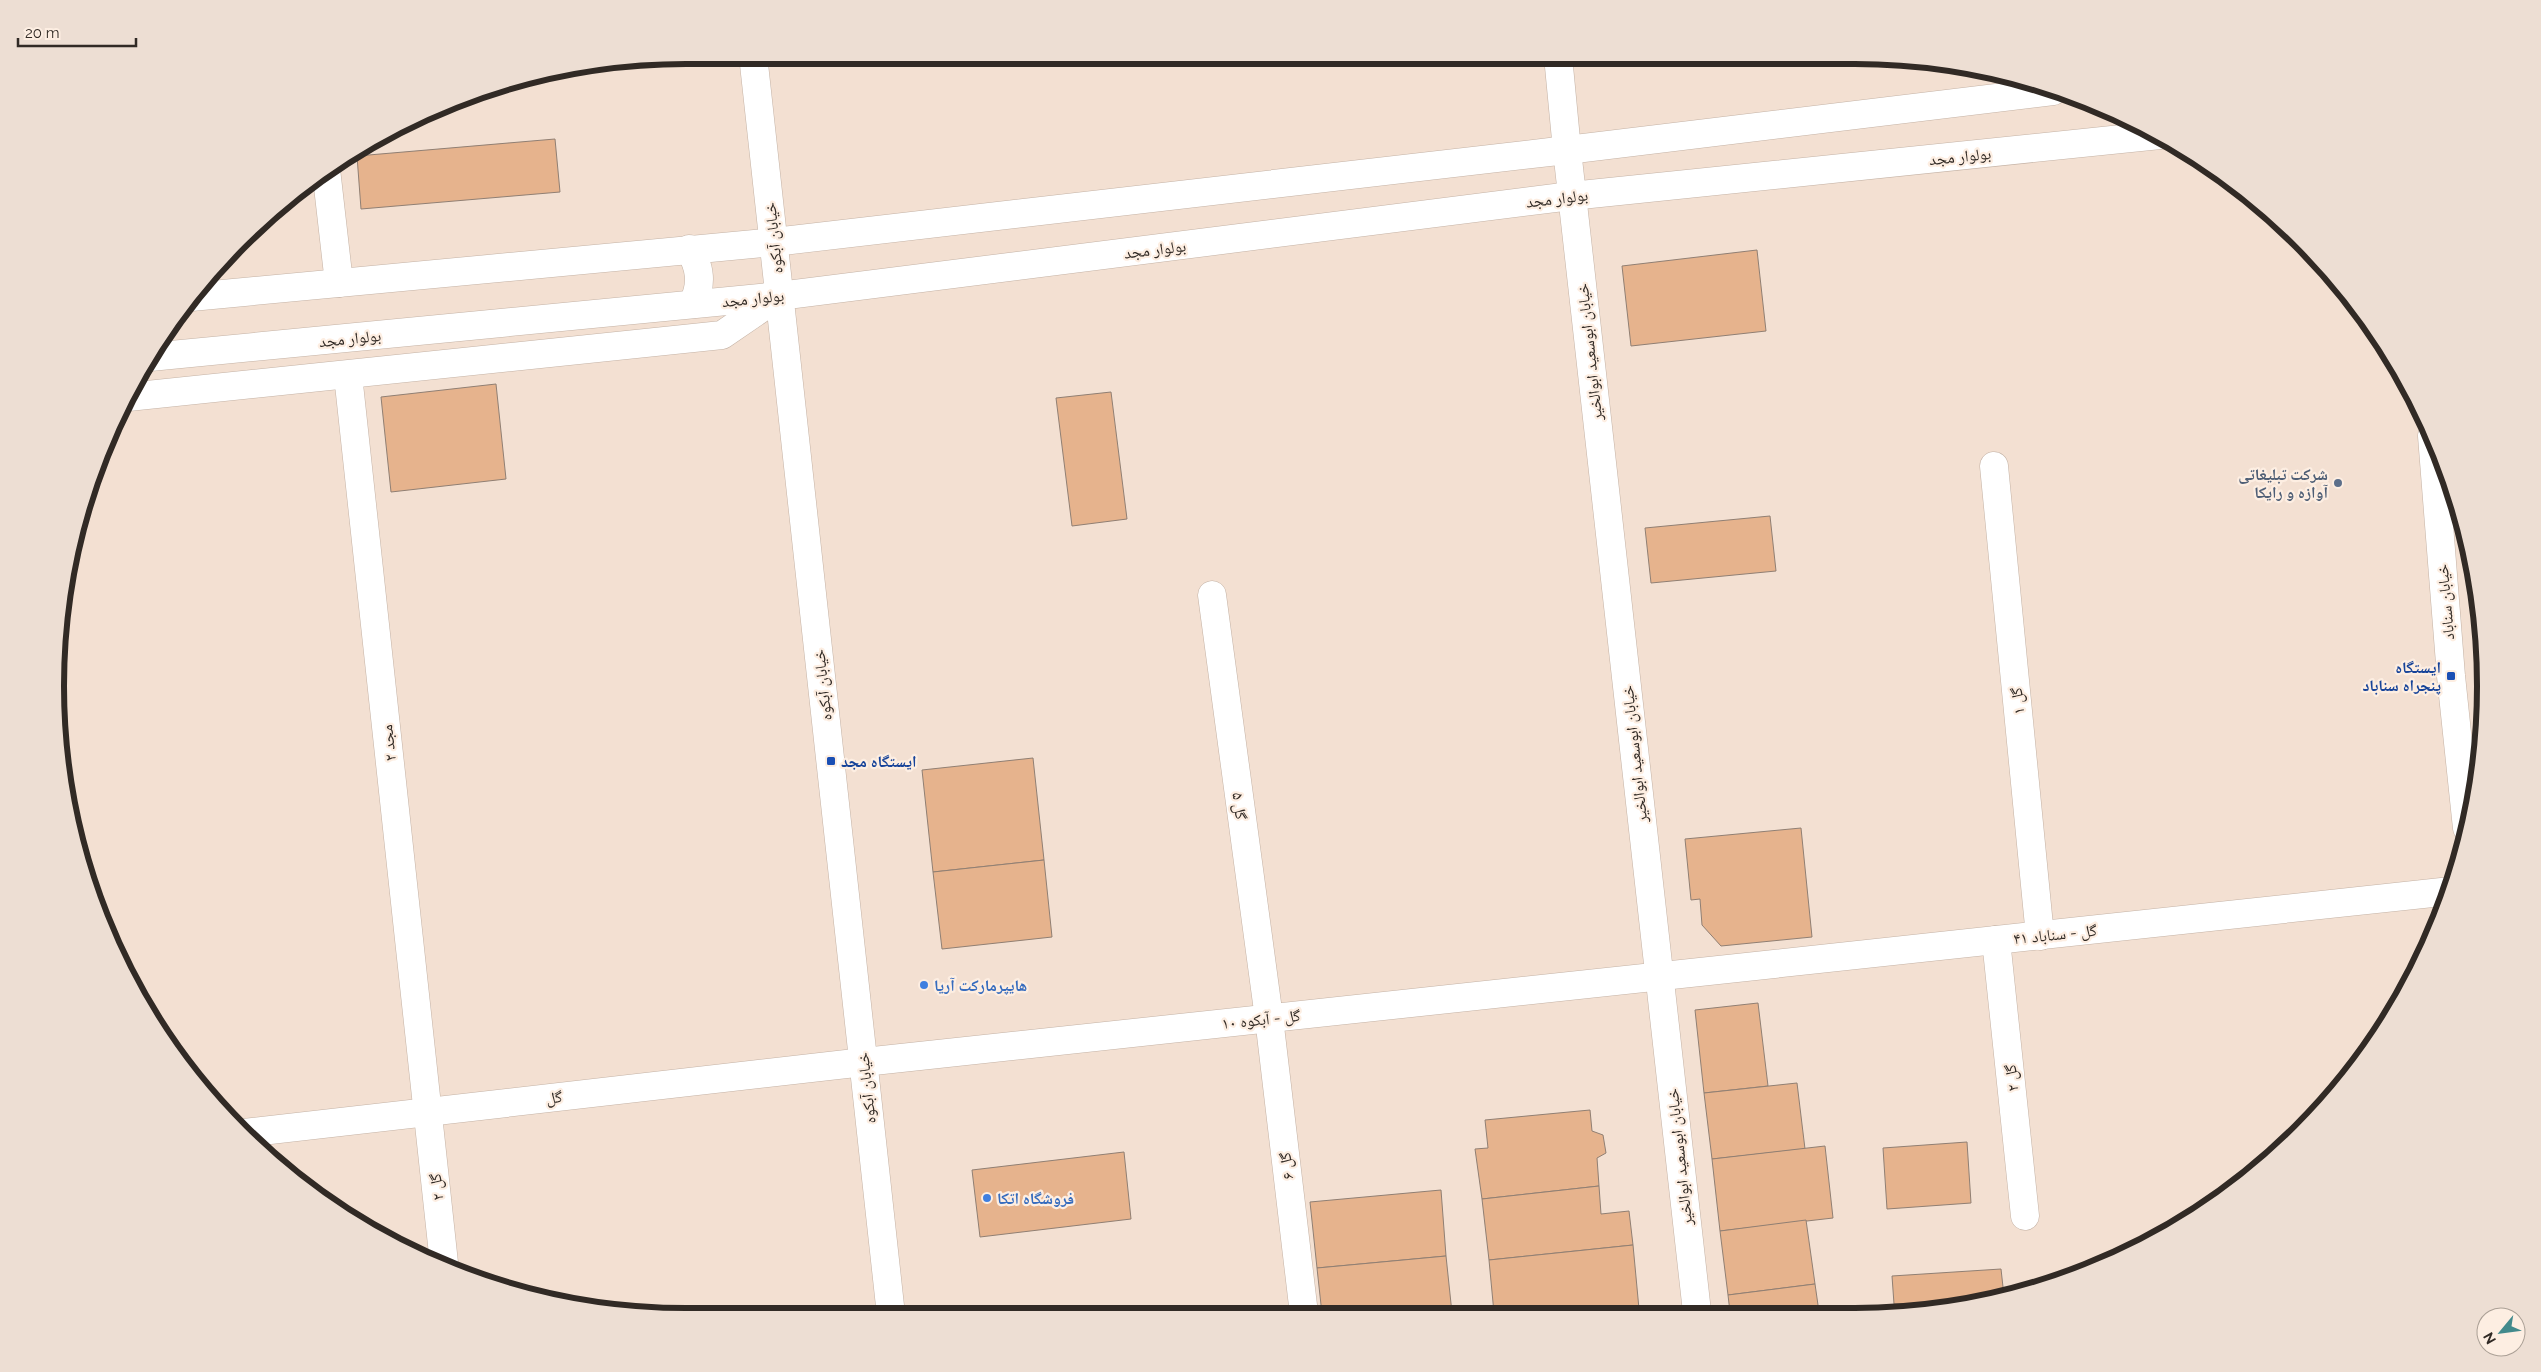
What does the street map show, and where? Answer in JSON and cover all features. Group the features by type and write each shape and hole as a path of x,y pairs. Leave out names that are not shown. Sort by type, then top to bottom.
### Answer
{"street":[{"name":"خیابان آبکوه","path":"754,64 890,1308"},
{"name":"خیابان ابوسعید ابوالخیر","path":"1559,64 1571,196 1696,1308"},
{"path":"201,296 774,242 1568,150 2040,93"},
{"name":"بولوار مجد","path":"159,356 779,296 1571,196 2146,136"},
{"path":"327,178 339,283"},
{"path":"689,250 699,270 700,282 693,304"},
{"path":"136,396 722,335 779,296"},
{"name":"مجد ۲","path":"348,375 427,1112"},
{"name":"خیابان سناباد","path":"2434,458 2450,667 2465,808"},
{"name":"گل ۱","path":"1994,466 2040,936"},
{"name":"گل ۵","path":"1212,595 1269,1018"},
{"name":"گل - سناباد ۴۱","path":"1659,976 2442,892"},
{"name":"گل ۲","path":"1996,940 2025,1216"},
{"name":"گل - آبکوه ۱۰","path":"864,1062 1659,976"},
{"name":"گل ۶","path":"1269,1018 1303,1308"},
{"name":"گل","path":"252,1132 864,1062"},
{"name":"گل ۲","path":"427,1112 444,1259"}],"building":[{"path":"555,139 560,192 361,209 357,158 361,156"},
{"path":"1757,250 1766,331 1631,346 1622,266"},
{"path":"496,384 506,479 391,492 381,397"},
{"path":"1111,392 1127,519 1072,526 1056,398"},
{"path":"1770,516 1776,571 1651,583 1645,528"},
{"path":"1033,758 1044,860 933,872 922,770"},
{"path":"1801,828 1812,937 1721,946 1702,925 1700,899 1691,900 1685,839"},
{"path":"1044,860 1052,937 942,949 933,872"},
{"path":"1758,1003 1768,1086 1704,1093 1695,1010"},
{"path":"1797,1083 1805,1149 1712,1159 1704,1093"},
{"path":"1590,1110 1592,1131 1603,1135 1606,1153 1597,1158 1599,1186 1482,1199 1475,1149 1488,1148 1485,1120"},
{"path":"1967,1142 1971,1203 1887,1209 1883,1148"},
{"path":"1825,1146 1833,1218 1720,1231 1712,1159"},
{"path":"1124,1152 1131,1219 980,1237 972,1170"},
{"path":"1599,1186 1601,1214 1629,1211 1633,1245 1489,1260 1482,1199"},
{"path":"1441,1190 1446,1256 1317,1268 1310,1202"},
{"path":"1806,1220 1815,1284 1728,1295 1720,1231"},
{"path":"1633,1245 1639,1308 1494,1308 1489,1260"},
{"path":"1446,1256 1451,1308 1321,1308 1317,1268"},
{"path":"2001,1269 2003,1290 1936,1303 1909,1306 1909,1304 1894,1304 1892,1276"},
{"path":"1815,1284 1818,1308 1730,1308 1728,1295"}],"place":[{"name":"شرکت تبلیغاتی آوازه و رایکا","path":"2338,483"},
{"name":"ایستگاه پنجراه سناباد","path":"2451,676"},
{"name":"ایستگاه مجد","path":"831,761"},
{"name":"هایپرمارکت آریا","path":"924,985"},
{"name":"فروشگاه اتکا","path":"987,1198"}]}
